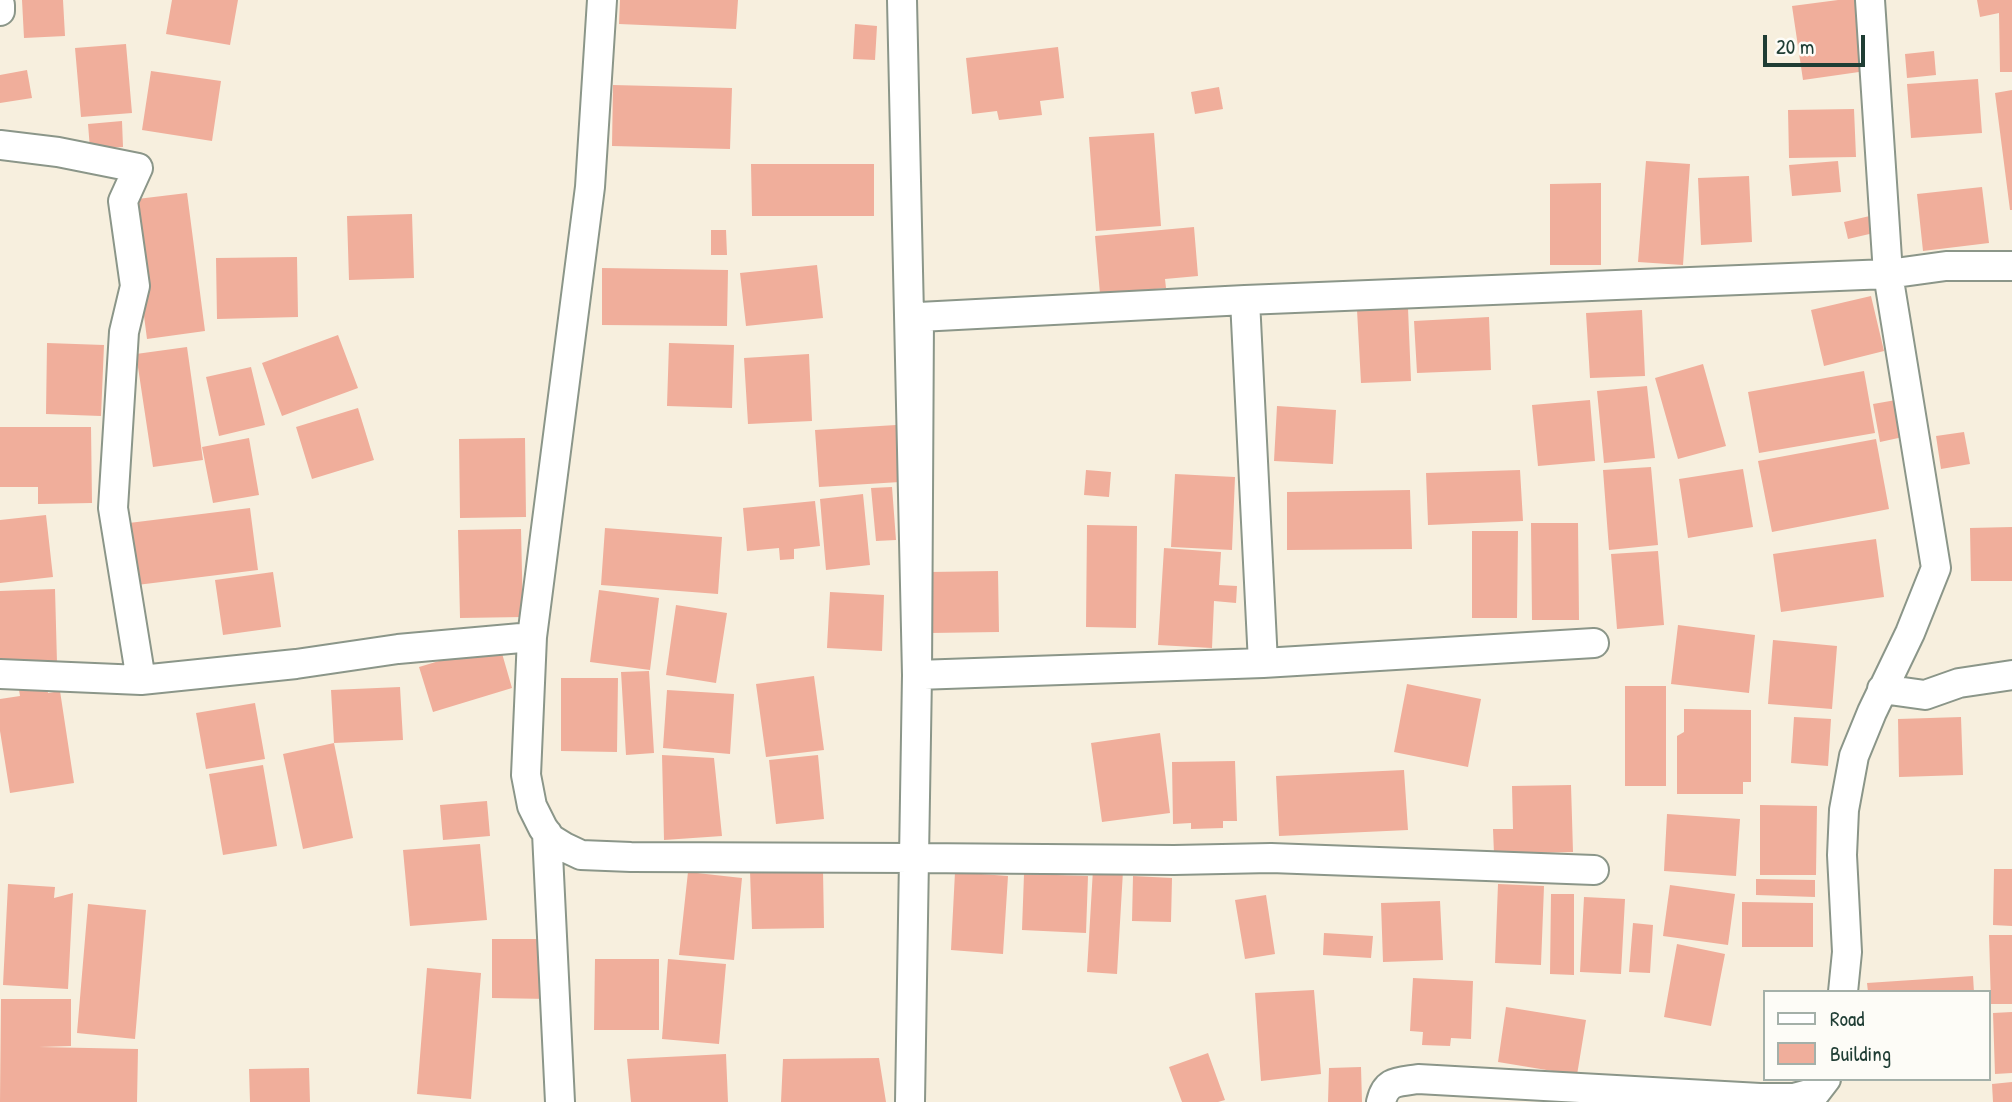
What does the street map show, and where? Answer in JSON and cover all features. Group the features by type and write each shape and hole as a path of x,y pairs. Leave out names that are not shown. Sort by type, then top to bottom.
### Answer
{"street":[{"path":"602,0 590,187 532,637 526,775 531,806 547,833 564,847 581,855 631,857 1160,860 1272,858 1594,870"},
{"path":"902,0 917,676"},
{"path":"1843,990 1847,952 1842,855 1844,810 1854,757 1936,568 1888,274 1870,0"},
{"path":"0,5 0,11"},
{"path":"0,145 58,152 138,168 123,201 135,286 124,332 113,508 141,680"},
{"path":"910,1102 917,676 919,317 1245,300 1888,274 1947,266 2012,266"},
{"path":"1245,300 1263,663"},
{"path":"0,674 141,680 296,664 398,649 532,637"},
{"path":"917,676 1263,663 1594,643"},
{"path":"1882,689 1925,695 1959,683 2012,675"},
{"path":"547,833 560,1102"},
{"path":"1381,1102 1384,1091 1394,1082 1418,1079 1760,1098 1794,1098 1820,1091"}],"building":[{"path":"22,0 63,0 65,36 24,38"},
{"path":"172,0 238,0 230,45 166,34"},
{"path":"620,0 738,0 736,29 619,24"},
{"path":"1856,0 1866,71 1803,80 1792,6"},
{"path":"1977,0 2012,0 2012,72 2000,72 1999,13 1980,17"},
{"path":"855,24 877,26 875,60 853,59"},
{"path":"126,44 132,113 81,117 75,48"},
{"path":"1058,47 1064,98 1040,101 1042,115 999,120 997,111 972,114 966,58"},
{"path":"1934,51 1936,75 1907,78 1905,54"},
{"path":"27,70 32,98 0,103 0,75"},
{"path":"151,71 221,81 212,141 142,130"},
{"path":"1978,79 1982,133 1911,138 1907,84"},
{"path":"613,85 732,88 730,149 612,146"},
{"path":"1219,87 1223,109 1195,114 1191,92"},
{"path":"2012,90 2012,210 2010,210 1995,93"},
{"path":"1854,109 1856,157 1789,158 1788,110"},
{"path":"122,121 123,147 90,149 88,124"},
{"path":"1154,133 1161,226 1096,231 1089,137"},
{"path":"1646,161 1690,164 1683,265 1638,262"},
{"path":"1838,161 1841,192 1792,196 1789,165"},
{"path":"751,164 874,164 874,216 752,216"},
{"path":"1749,176 1752,242 1701,245 1698,178"},
{"path":"1601,183 1601,265 1550,265 1550,184"},
{"path":"1982,187 1989,243 1923,251 1917,194"},
{"path":"187,193 205,331 147,339 129,200"},
{"path":"412,214 414,278 349,280 347,216"},
{"path":"1874,215 1878,232 1848,239 1844,222"},
{"path":"1194,227 1198,276 1165,279 1166,288 1100,294 1095,236"},
{"path":"711,230 726,230 727,255 711,255"},
{"path":"297,257 298,317 217,319 216,258"},
{"path":"817,265 823,318 746,326 740,273"},
{"path":"602,268 728,270 727,326 602,325"},
{"path":"1871,296 1884,351 1824,366 1811,310"},
{"path":"1408,308 1411,381 1361,383 1357,310"},
{"path":"1642,310 1645,376 1590,378 1586,313"},
{"path":"1489,317 1491,370 1417,373 1414,321"},
{"path":"338,335 358,388 282,416 262,363"},
{"path":"47,343 104,345 101,416 46,414"},
{"path":"669,343 734,345 732,408 667,406"},
{"path":"187,347 203,460 153,467 136,354"},
{"path":"809,354 812,421 748,424 744,358"},
{"path":"1703,364 1726,446 1678,459 1655,378"},
{"path":"251,367 265,425 219,436 206,377"},
{"path":"1864,371 1875,433 1759,453 1748,392"},
{"path":"1647,386 1655,458 1604,463 1597,391"},
{"path":"1590,400 1595,461 1538,466 1532,405"},
{"path":"1896,400 1903,437 1880,442 1873,404"},
{"path":"1277,406 1336,410 1333,464 1274,461"},
{"path":"358,408 374,460 312,479 296,427"},
{"path":"896,425 900,482 819,487 815,430"},
{"path":"0,427 91,427 92,503 38,504 38,487 0,487"},
{"path":"1964,432 1970,464 1941,469 1936,436"},
{"path":"249,438 259,495 213,503 202,447"},
{"path":"525,438 526,517 460,518 459,439"},
{"path":"1876,439 1889,509 1772,532 1758,461"},
{"path":"1651,467 1658,545 1609,550 1603,470"},
{"path":"1743,469 1753,527 1688,538 1679,479"},
{"path":"1086,470 1111,472 1109,497 1084,495"},
{"path":"1520,470 1523,521 1428,525 1426,473"},
{"path":"1175,474 1235,477 1232,550 1171,547"},
{"path":"892,487 896,540 876,541 871,488"},
{"path":"1410,490 1412,549 1287,550 1287,492"},
{"path":"863,494 870,565 826,570 820,499"},
{"path":"815,501 820,546 794,549 794,559 780,560 779,548 747,551 743,508"},
{"path":"250,508 258,570 137,585 129,523"},
{"path":"46,515 53,577 0,583 0,520"},
{"path":"1531,523 1578,523 1579,620 1532,620"},
{"path":"1087,525 1137,526 1136,628 1086,627"},
{"path":"2012,527 2012,581 1971,581 1970,528"},
{"path":"605,528 722,537 718,594 601,585"},
{"path":"521,529 523,617 460,618 458,530"},
{"path":"1472,531 1518,531 1517,618 1472,618"},
{"path":"1876,539 1884,597 1781,612 1773,554"},
{"path":"1164,548 1221,552 1219,585 1237,586 1236,603 1214,601 1212,648 1158,645"},
{"path":"1658,551 1664,625 1617,629 1611,554"},
{"path":"998,571 999,632 930,633 929,572"},
{"path":"273,572 281,627 223,635 215,580"},
{"path":"55,589 57,663 0,665 0,591"},
{"path":"599,590 659,598 650,670 590,662"},
{"path":"830,592 884,595 882,651 827,648"},
{"path":"676,605 727,613 716,683 666,675"},
{"path":"1678,625 1755,635 1749,693 1671,684"},
{"path":"1773,640 1837,646 1832,709 1768,704"},
{"path":"499,643 512,688 433,712 419,667"},
{"path":"649,671 654,753 626,755 621,672"},
{"path":"814,676 824,750 766,757 756,684"},
{"path":"561,678 618,678 617,752 561,751"},
{"path":"46,679 48,693 60,691 74,783 10,793 0,731 0,699 20,696 18,684"},
{"path":"1407,684 1481,699 1468,767 1394,752"},
{"path":"1625,686 1666,686 1666,786 1625,786"},
{"path":"400,687 403,740 334,743 331,690"},
{"path":"667,690 734,694 730,754 663,748"},
{"path":"255,703 265,759 206,769 196,713"},
{"path":"1684,709 1751,710 1751,782 1743,782 1743,794 1677,794 1677,736 1684,732"},
{"path":"1794,717 1831,719 1828,766 1791,763"},
{"path":"1961,717 1963,775 1899,777 1898,719"},
{"path":"1160,733 1170,813 1102,822 1091,743"},
{"path":"334,743 353,838 303,849 283,754"},
{"path":"662,755 714,758 722,836 664,840"},
{"path":"818,755 824,819 776,824 769,760"},
{"path":"1235,761 1237,821 1223,821 1223,828 1191,829 1191,823 1173,824 1172,762"},
{"path":"263,765 277,846 223,855 209,774"},
{"path":"1404,770 1408,830 1279,836 1276,776"},
{"path":"1571,785 1573,852 1494,854 1493,829 1513,829 1512,786"},
{"path":"487,801 490,836 443,840 440,805"},
{"path":"1760,805 1817,806 1816,875 1760,875"},
{"path":"1667,814 1740,819 1736,876 1664,871"},
{"path":"480,844 487,920 410,926 403,850"},
{"path":"1093,869 1123,871 1117,974 1087,972"},
{"path":"1994,869 2012,869 2012,926 1993,925"},
{"path":"823,870 824,928 752,929 750,871"},
{"path":"688,872 742,878 734,960 679,955"},
{"path":"955,872 1008,876 1003,954 951,950"},
{"path":"1024,874 1088,876 1086,933 1022,930"},
{"path":"1133,876 1172,878 1171,922 1132,921"},
{"path":"1756,879 1815,880 1815,897 1756,895"},
{"path":"8,884 55,887 54,898 73,893 68,989 3,985"},
{"path":"1498,884 1544,886 1541,965 1495,963"},
{"path":"1670,885 1735,894 1728,945 1663,936"},
{"path":"1551,894 1574,894 1574,975 1550,974"},
{"path":"1266,895 1275,954 1245,959 1235,900"},
{"path":"1584,897 1625,899 1621,974 1580,972"},
{"path":"1440,901 1443,960 1383,962 1381,903"},
{"path":"1742,902 1813,903 1813,947 1742,947"},
{"path":"88,904 146,910 135,1039 77,1033"},
{"path":"1633,923 1653,925 1650,973 1629,972"},
{"path":"1324,933 1373,936 1371,958 1323,955"},
{"path":"1989,935 2012,935 2012,1004 1991,1004"},
{"path":"492,939 550,939 549,999 492,998"},
{"path":"1677,944 1725,954 1711,1026 1664,1017"},
{"path":"595,959 659,959 659,1030 594,1030"},
{"path":"668,959 726,964 719,1044 662,1039"},
{"path":"427,968 481,973 471,1099 417,1094"},
{"path":"1973,976 1974,990 1868,990 1867,983"},
{"path":"1413,978 1473,981 1471,1039 1451,1038 1450,1046 1422,1045 1423,1032 1410,1031"},
{"path":"1314,990 1321,1074 1261,1081 1255,993"},
{"path":"1,999 71,999 71,1046 39,1047 138,1049 137,1102 0,1102"},
{"path":"1506,1007 1586,1020 1577,1075 1498,1062"},
{"path":"2012,1012 2012,1073 1995,1074 1993,1013"},
{"path":"1208,1053 1225,1100 1182,1102 1169,1067"},
{"path":"726,1054 728,1102 631,1102 627,1059"},
{"path":"879,1058 886,1102 781,1102 783,1059"},
{"path":"1361,1067 1362,1102 1328,1102 1329,1068"},
{"path":"309,1068 310,1102 250,1102 249,1069"},
{"path":"2012,1082 2012,1102 1993,1102 1992,1084"}]}
